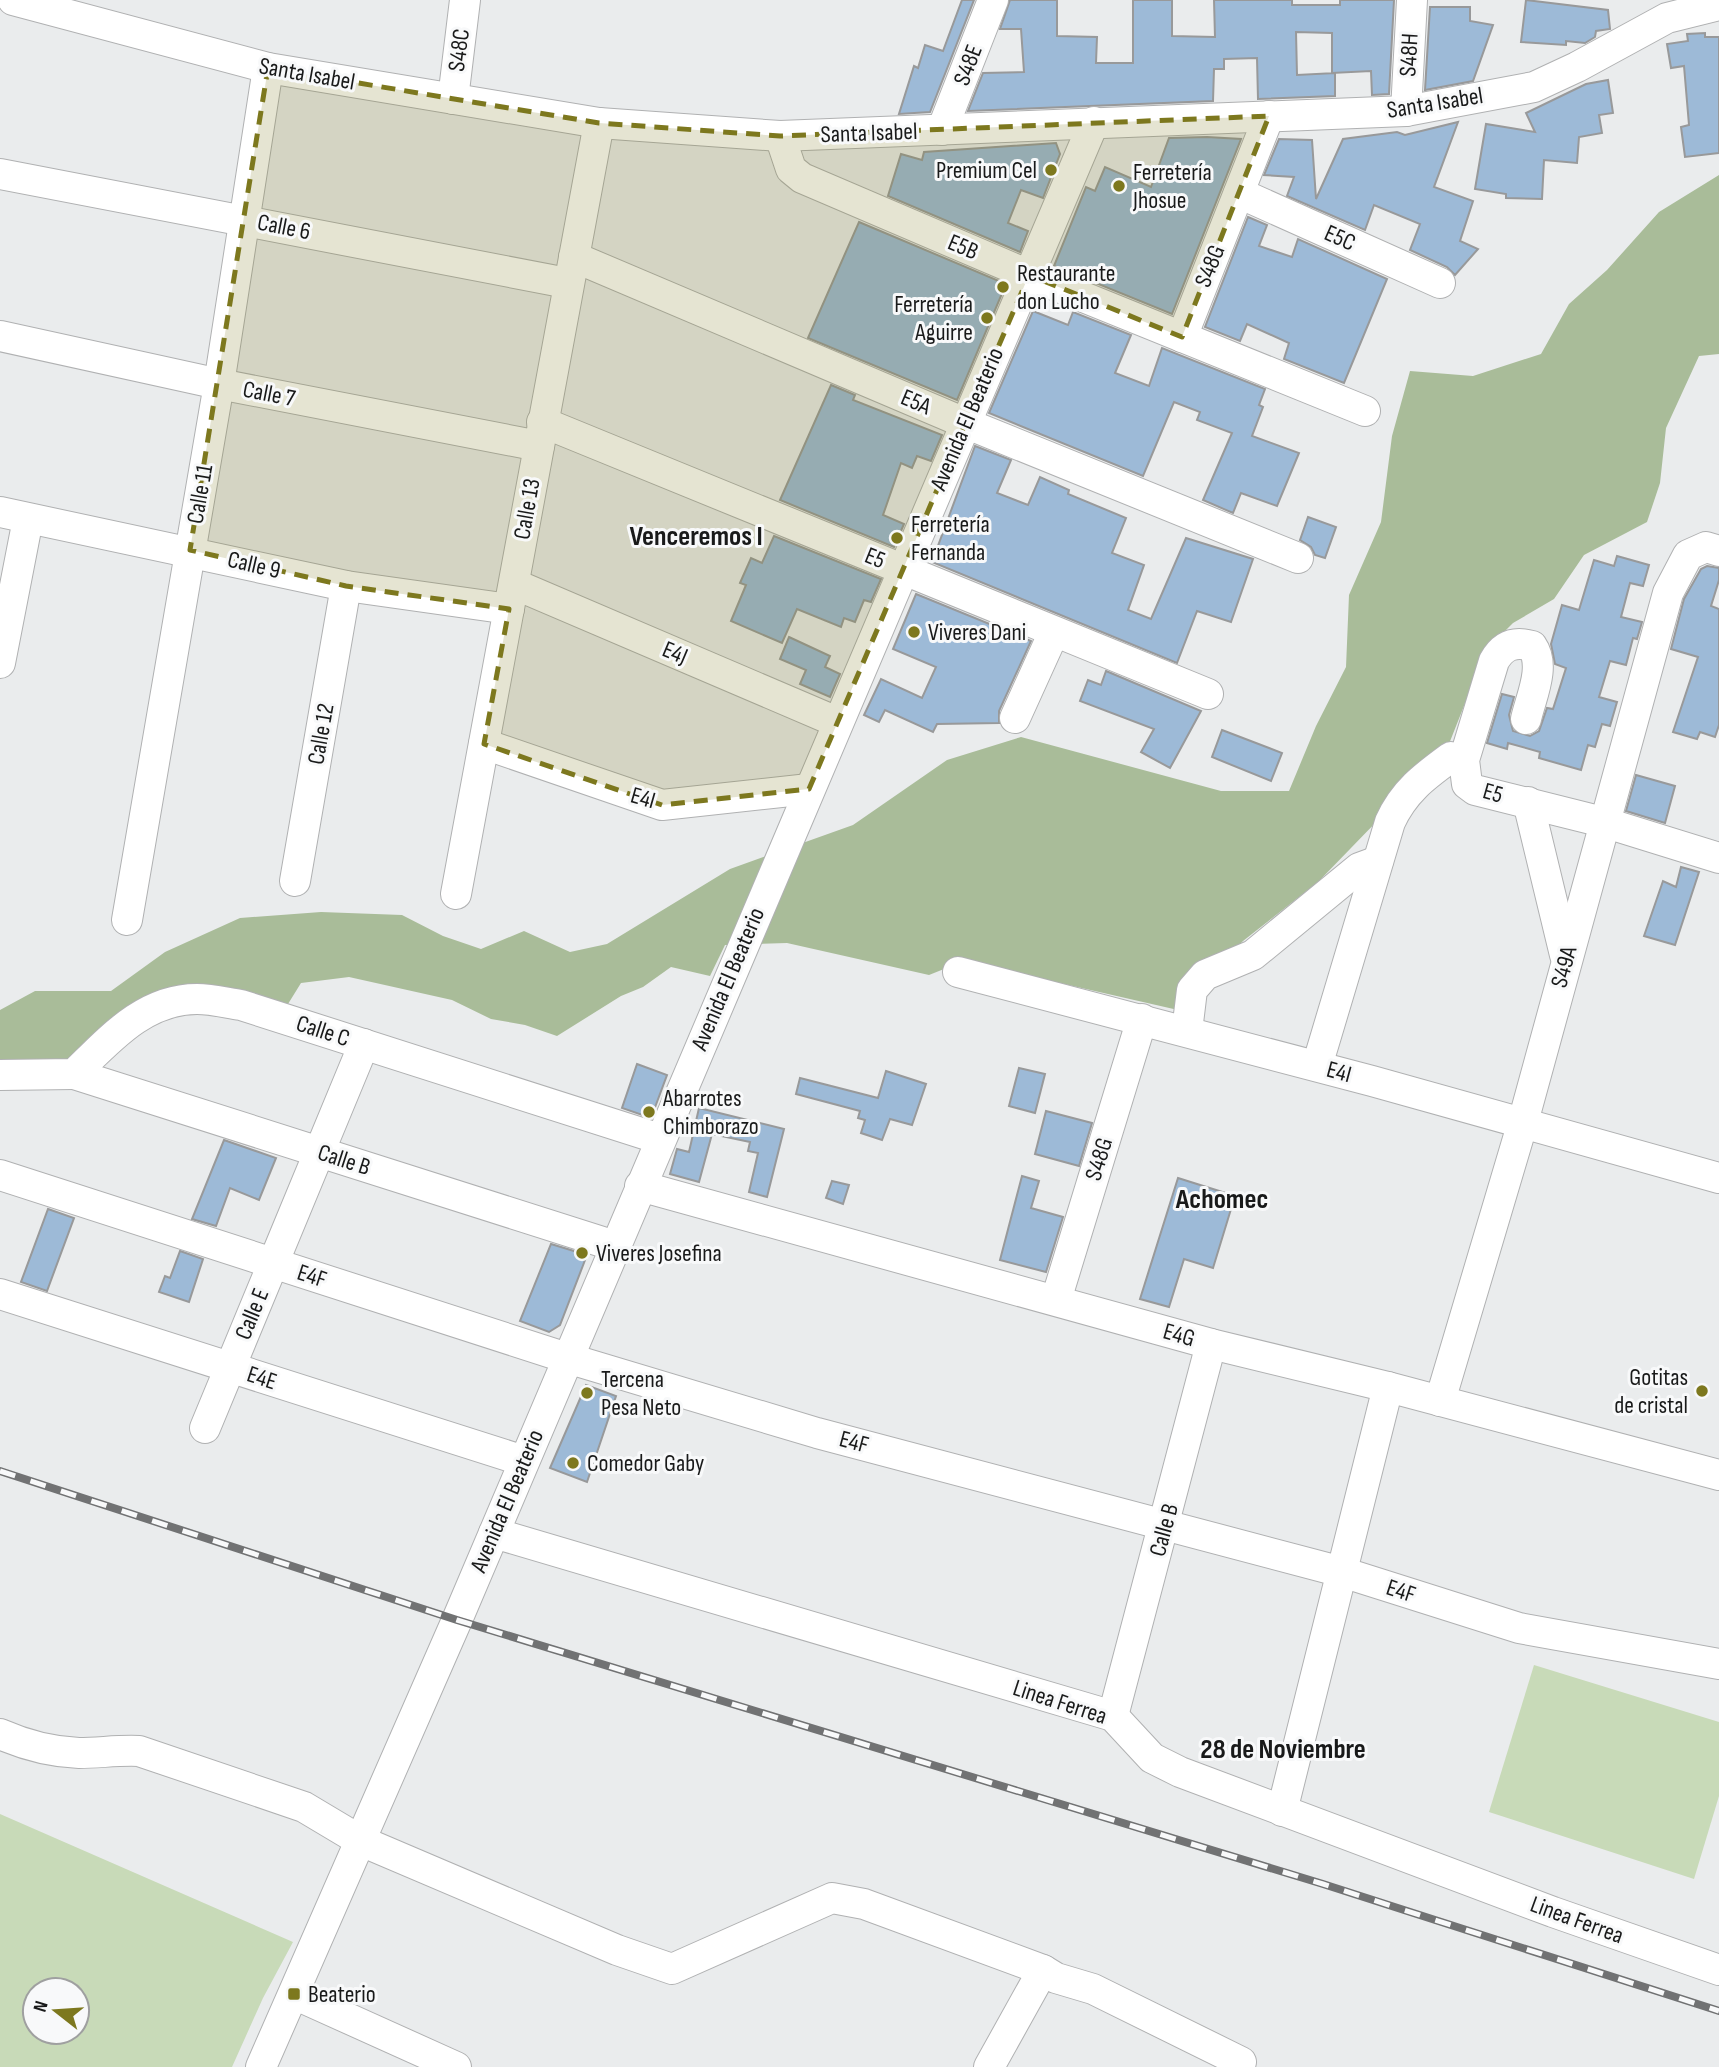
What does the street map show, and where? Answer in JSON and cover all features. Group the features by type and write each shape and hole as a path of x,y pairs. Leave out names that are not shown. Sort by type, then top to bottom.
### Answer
{"street":[{"name":"Santa Isabel","path":"13,0 268,68 599,123 780,136 1406,111 1534,87 1667,9 1719,5"},
{"name":"S48C","path":"453,99 465,0"},
{"name":"S48E","path":"943,130 993,0"},
{"name":"S48H","path":"1406,111 1412,0"},
{"name":"Calle 11","path":"127,920 247,220 268,68"},
{"name":"S48G","path":"1182,337 1269,116"},
{"name":"Avenida El Beaterio","path":"261,2067 494,1533 738,953 1094,122"},
{"name":"Calle 13","path":"456,894 599,123"},
{"name":"E5B","path":"780,136 791,169 802,178 1028,275 1365,411"},
{"name":"Calle 6","path":"0,174 247,220 571,270"},
{"name":"E5C","path":"1239,194 1440,283"},
{"name":"E5A","path":"571,270 965,423 1298,558"},
{"name":"Calle 7","path":"0,336 219,384 540,434"},
{"name":"E5","path":"540,434 902,569 1208,694"},
{"name":"Calle 9","path":"14,515 190,550 346,586 511,597"},
{"path":"0,663 14,515"},
{"name":"S49A","path":"1440,1401 1523,1122 1603,822 1668,593 1688,555 1712,549"},
{"name":"Calle 12","path":"295,881 346,586"},
{"name":"E4J","path":"511,597 837,722"},
{"path":"1015,718 1054,632"},
{"name":"E5","path":"1526,719 1539,667 1537,654 1532,646 1520,643 1500,652 1494,661 1464,760 1467,784 1475,790 1603,822 1719,858"},
{"name":"E4I","path":"484,744 662,805 808,789"},
{"path":"1317,1066 1378,861 1400,799 1451,757 1464,760"},
{"path":"1528,802 1566,958"},
{"path":"1187,1031 1192,990 1205,975 1253,955 1359,868 1378,861"},
{"name":"E4I","path":"958,972 1317,1066 1719,1178"},
{"name":"Calle C","path":"74,1074 133,1018 157,1007 196,998 241,1004 660,1139"},
{"name":"S48G","path":"1056,1300 1142,1019"},
{"name":"Calle E","path":"205,1428 364,1044"},
{"path":"0,1075 74,1074"},
{"name":"Calle B","path":"74,1074 615,1246"},
{"name":"E4F","path":"0,1175 567,1358 817,1433 1342,1572 1519,1628 1719,1664"},
{"name":"E4G","path":"640,1186 1211,1344 1388,1387 1719,1475"},
{"name":"E4E","path":"0,1294 524,1461"},
{"name":"Calle B","path":"1114,1716 1166,1525 1211,1344"},
{"path":"1282,1811 1388,1387"},
{"name":"Linea Ferrea","path":"494,1533 1114,1716 1152,1758 1282,1811 1719,1970"},
{"path":"0,1734 41,1749 80,1753 113,1749 139,1751 304,1807 361,1841 617,1950 673,1969 832,1898 864,1904 1043,1970 1056,1978 1093,1989 1241,2062"},
{"path":"989,2067 1043,1970"},
{"path":"294,1994 456,2067"}],"highlighted area":[{"path":"268,68 599,123 780,136 1269,116 1182,337 1029,275 809,789 662,805 484,744 509,609 346,586 190,550"}],"green space":[{"path":"1719,175 1719,354 1699,356 1666,428 1660,483 1647,522 1584,555 1554,599 1513,623 1486,650 1447,749 1318,882 1243,941 1178,1010 964,961 929,975 787,943 725,945 710,976 671,967 643,987 621,996 557,1036 525,1025 491,1019 452,1000 349,977 301,983 288,1004 241,993 195,988 64,1065 0,1066 0,1010 35,991 111,991 165,952 240,918 321,912 402,915 443,936 481,949 524,931 570,952 607,944 730,869 853,825 947,760 1021,737 1221,791 1289,791 1316,726 1346,667 1349,595 1381,522 1392,436 1410,371 1473,376 1541,354 1569,304 1607,270 1659,212"},
{"path":"1534,1665 1719,1722 1719,1796 1694,1879 1489,1812"},
{"path":"0,1814 293,1942 263,1998 232,2067 0,2067"}],"building":[{"path":"962,0 974,0 930,112 899,114 914,66 918,68 925,45 943,51"},
{"path":"1010,0 1057,0 1057,36 1097,37 1096,63 1133,63 1133,0 1172,0 1172,36 1215,37 1214,0 1292,0 1292,5 1340,5 1340,0 1394,0 1389,94 1372,95 1371,71 1332,73 1332,33 1296,32 1297,75 1335,73 1335,96 1258,99 1257,58 1224,59 1224,69 1214,69 1213,101 968,111 983,73 1024,72 1021,29 1000,29"},
{"path":"1526,0 1608,10 1610,29 1596,31 1595,37 1585,43 1566,41 1566,45 1521,42"},
{"path":"1430,7 1470,7 1470,21 1493,25 1473,81 1425,90"},
{"path":"1705,33 1705,37 1719,37 1719,153 1685,157 1681,127 1689,125 1684,66 1671,68 1667,44 1688,41 1687,34"},
{"path":"1608,80 1613,113 1599,115 1602,133 1579,137 1577,163 1544,160 1542,199 1506,198 1506,194 1475,189 1486,124 1535,132 1526,113 1586,84"},
{"path":"1458,122 1434,187 1473,201 1460,241 1478,249 1455,275 1447,267 1410,250 1420,224 1374,205 1365,230 1287,196 1294,177 1264,175 1279,139 1312,140 1316,199 1343,139 1397,132 1405,135"},
{"path":"1169,138 1241,139 1172,314 1054,266 1086,187 1095,191 1105,167 1151,187"},
{"path":"1056,143 1060,154 1043,198 1021,190 1008,223 1028,231 1020,252 888,196 901,154 922,160 924,152"},
{"path":"1248,217 1267,225 1259,246 1292,257 1298,239 1387,279 1344,383 1284,359 1289,343 1247,324 1240,341 1205,327"},
{"path":"859,222 1006,284 957,400 808,338"},
{"path":"1033,311 1068,325 1073,312 1131,335 1115,373 1149,386 1162,348 1265,389 1259,405 1263,407 1252,436 1299,453 1277,506 1241,493 1233,513 1203,500 1232,433 1197,420 1200,412 1174,402 1143,476 989,413"},
{"path":"831,385 855,395 853,400 942,435 931,461 917,456 912,468 901,463 883,515 904,524 894,547 780,500"},
{"path":"975,446 1011,460 997,493 1028,505 1040,477 1069,490 1068,494 1126,518 1112,553 1144,565 1128,610 1151,619 1186,538 1253,559 1231,622 1197,611 1177,663 932,562"},
{"path":"1308,517 1336,527 1325,558 1315,555 1311,547 1300,540"},
{"path":"774,536 881,579 871,602 864,600 855,622 844,618 841,627 797,609 782,643 731,621 746,585 740,583 751,558 762,563"},
{"path":"1617,556 1649,565 1643,586 1630,583 1621,617 1642,622 1637,639 1633,638 1626,665 1610,661 1599,697 1617,702 1610,726 1602,724 1595,747 1588,745 1581,770 1539,758 1540,752 1508,743 1507,749 1487,743 1502,694 1514,697 1509,715 1513,731 1530,736 1539,731 1547,708 1553,709 1566,668 1555,664 1551,644 1562,605 1579,610 1594,560 1614,566"},
{"path":"1707,566 1719,568 1719,580 1711,606 1719,609 1719,725 1715,737 1700,732 1697,739 1673,732 1698,657 1671,649 1684,599 1701,569"},
{"path":"916,594 1031,641 999,711 999,723 937,724 933,732 885,710 879,722 864,715 881,679 922,698 936,667 893,649"},
{"path":"789,637 830,656 825,667 840,674 830,697 800,684 806,670 780,659"},
{"path":"1106,671 1201,711 1170,768 1141,752 1154,729 1080,701 1088,680 1101,685"},
{"path":"1222,730 1282,753 1271,781 1212,757"},
{"path":"1636,775 1675,786 1665,823 1626,811"},
{"path":"1681,867 1699,872 1675,945 1644,936 1663,881 1676,887"},
{"path":"637,1064 667,1075 651,1118 622,1108"},
{"path":"1019,1068 1045,1074 1035,1113 1009,1106"},
{"path":"886,1071 926,1084 912,1125 890,1119 882,1140 861,1133 865,1120 858,1118 860,1111 796,1094 800,1078 878,1098"},
{"path":"699,1108 784,1129 767,1197 749,1192 758,1153 748,1151 750,1142 712,1134 699,1182 670,1174 677,1149 689,1152"},
{"path":"1046,1111 1092,1123 1079,1166 1035,1154"},
{"path":"224,1140 276,1158 259,1200 230,1188 216,1226 192,1219"},
{"path":"1022,1176 1039,1181 1031,1208 1063,1217 1046,1272 1000,1260"},
{"path":"1178,1178 1235,1196 1213,1268 1184,1259 1169,1307 1140,1299"},
{"path":"832,1181 849,1185 843,1204 826,1198"},
{"path":"48,1209 74,1218 47,1291 21,1282"},
{"path":"551,1244 587,1255 560,1325 549,1332 520,1321"},
{"path":"180,1251 203,1259 189,1302 159,1292 165,1276 170,1278"},
{"path":"586,1385 616,1396 587,1482 550,1468"}],"railway":[{"path":"0,1471 457,1620 1323,1884 1719,2011"}],"place":[{"name":"Premium Cel","path":"1051,170"},
{"name":"Ferretería Jhosue","path":"1119,186"},
{"name":"Restaurante don Lucho","path":"1003,287"},
{"name":"Ferretería Aguirre","path":"987,318"},
{"name":"Ferretería Fernanda","path":"897,538"},
{"name":"Viveres Dani","path":"914,632"},
{"name":"Abarrotes Chimborazo","path":"649,1112"},
{"name":"Viveres Josefina","path":"582,1253"},
{"name":"Gotitas de cristal","path":"1702,1391"},
{"name":"Tercena Pesa Neto","path":"587,1393"},
{"name":"Comedor Gaby","path":"573,1463"},
{"name":"Beaterio","path":"294,1994"}],"district":[{"name":"Venceremos I","path":"696,536"},
{"name":"Achomec","path":"1222,1199"},
{"name":"28 de Noviembre","path":"1283,1749"}]}
